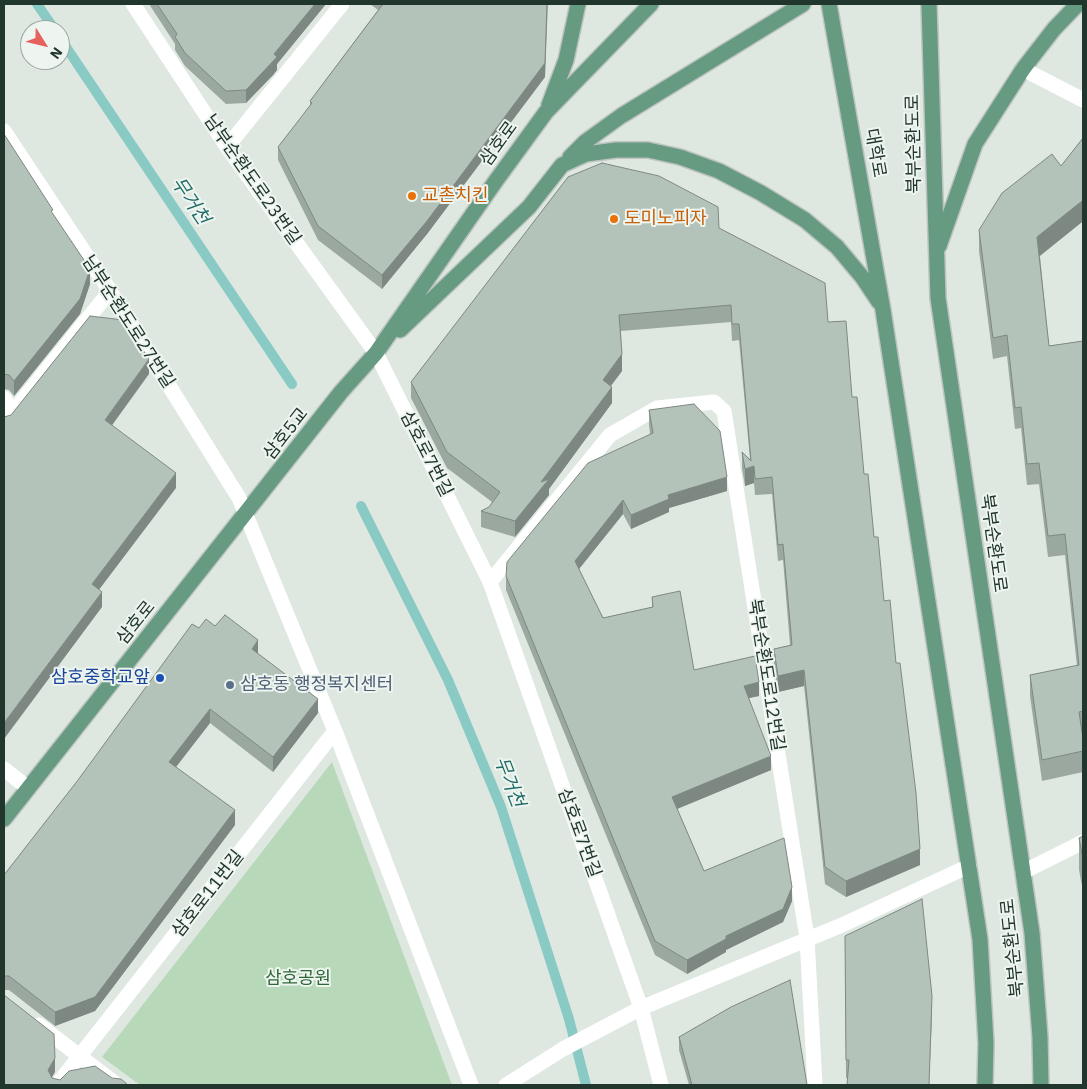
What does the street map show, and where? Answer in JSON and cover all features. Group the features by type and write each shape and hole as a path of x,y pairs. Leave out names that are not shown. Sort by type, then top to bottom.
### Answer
{"main road":[{"path":"546,112 566,60 578,4"},
{"name":"삼호로","path":"342,392 376,354 546,112 651,4"},
{"path":"376,354 529,207 562,165 585,142 621,116 803,4"},
{"name":"대학로","path":"829,4 884,310"},
{"name":"북부순환도로","path":"929,4 938,298 1032,933 1040,1037 1041,1085"},
{"path":"936,254 975,144 1023,68 1078,4"},
{"path":"562,165 586,154 616,150 648,150 680,157 719,170 761,192 805,220 837,247 863,278 884,310"},
{"name":"북부순환도로","path":"884,310 980,939 986,1043 986,1085"},
{"name":"삼호5교","path":"260,498 342,392"},
{"name":"삼호로","path":"4,819 260,498"}],"street":[{"name":"남부순환도로23번길","path":"133,4 227,147 376,354"},
{"path":"227,147 342,4"},
{"path":"1023,68 1083,100"},
{"name":"남부순환도로27번길","path":"4,131 110,291 239,498 245,516"},
{"path":"8,418 110,291"},
{"name":"삼호로7번길","path":"376,354 490,582 641,1008 661,1085"},
{"path":"4,398 8,418"},
{"name":"북부순환도로12번길","path":"490,582 610,435 657,408 714,402 724,411 808,938 815,1085"},
{"path":"245,516 335,732 471,1085"},
{"name":"삼호로11번길","path":"57,1085 335,732"},
{"path":"4,769 28,788"},
{"path":"1023,872 1083,842"},
{"path":"506,1085 563,1048 641,1008 842,925 969,866"},
{"path":"27,1015 117,1085"}],"green space":[{"name":"삼호공원","path":"332,762 452,1085 140,1085 102,1057"}],"building":[{"path":"157,4 315,4 274,54 277,57 246,90 226,91 185,53 175,37 177,34"},
{"path":"383,4 547,4 545,63 427,221 382,275 318,226 278,147"},
{"path":"4,134 53,210 51,211 90,269 80,299 14,381 9,375 4,374"},
{"path":"1083,138 1083,202 1037,237 1049,346 1083,341 1083,711 1079,712 1083,751 1042,760 1030,675 1079,665 1065,534 1048,536 1039,463 1027,464 1021,407 1015,408 1007,335 993,338 979,230 1002,193 1052,154 1061,166"},
{"path":"602,163 659,176 718,207 719,228 825,283 828,322 846,321 852,397 857,397 864,474 868,474 874,537 878,537 884,601 890,600 896,663 900,663 916,793 920,849 846,881 825,867 804,670 778,676 774,649 792,645 783,544 778,545 772,477 755,479 754,466 745,469 742,452 751,461 739,324 732,324 731,305 619,315 622,354 603,380 612,387 541,482 549,479 515,521 481,511 489,507 500,492 447,452 411,382 568,177"},
{"path":"90,316 123,320 149,359 105,420 176,473 92,584 102,592 4,723 4,417 11,415"},
{"path":"694,404 720,431 727,477 668,495 669,499 631,515 623,500 575,561 603,618 653,607 652,597 680,591 694,670 755,656 759,682 744,686 771,756 672,797 704,871 784,838 792,887 783,909 726,936 726,939 687,960 655,941 506,576 507,562 588,463 653,433 649,410"},
{"path":"225,615 258,640 252,649 318,699 273,757 210,709 169,762 235,810 95,997 55,1012 9,976 4,976 4,875 78,780 192,624 199,628 206,619 215,626"},
{"path":"1083,836 1083,859 1079,838"},
{"path":"922,899 932,996 929,1085 847,1085 849,1060 846,1060 845,936"},
{"path":"790,980 807,1085 692,1085 679,1037 731,1007"},
{"path":"4,995 54,1034 55,1058 48,1070 52,1078 60,1080 69,1071 95,1066 112,1078 121,1079 128,1085 4,1085"}],"waterway":[{"name":"무거천","path":"37,4 48,20"},
{"name":"무거천","path":"70,53 292,384"},
{"name":"무거천","path":"361,506 448,680 501,807 569,1019 586,1085"}],"place":[{"name":"교촌치킨","path":"412,196"},
{"name":"도미노피자","path":"614,219"},
{"name":"삼호중학교앞","path":"160,678"},
{"name":"삼호동 행정복지센터","path":"230,685"}]}
